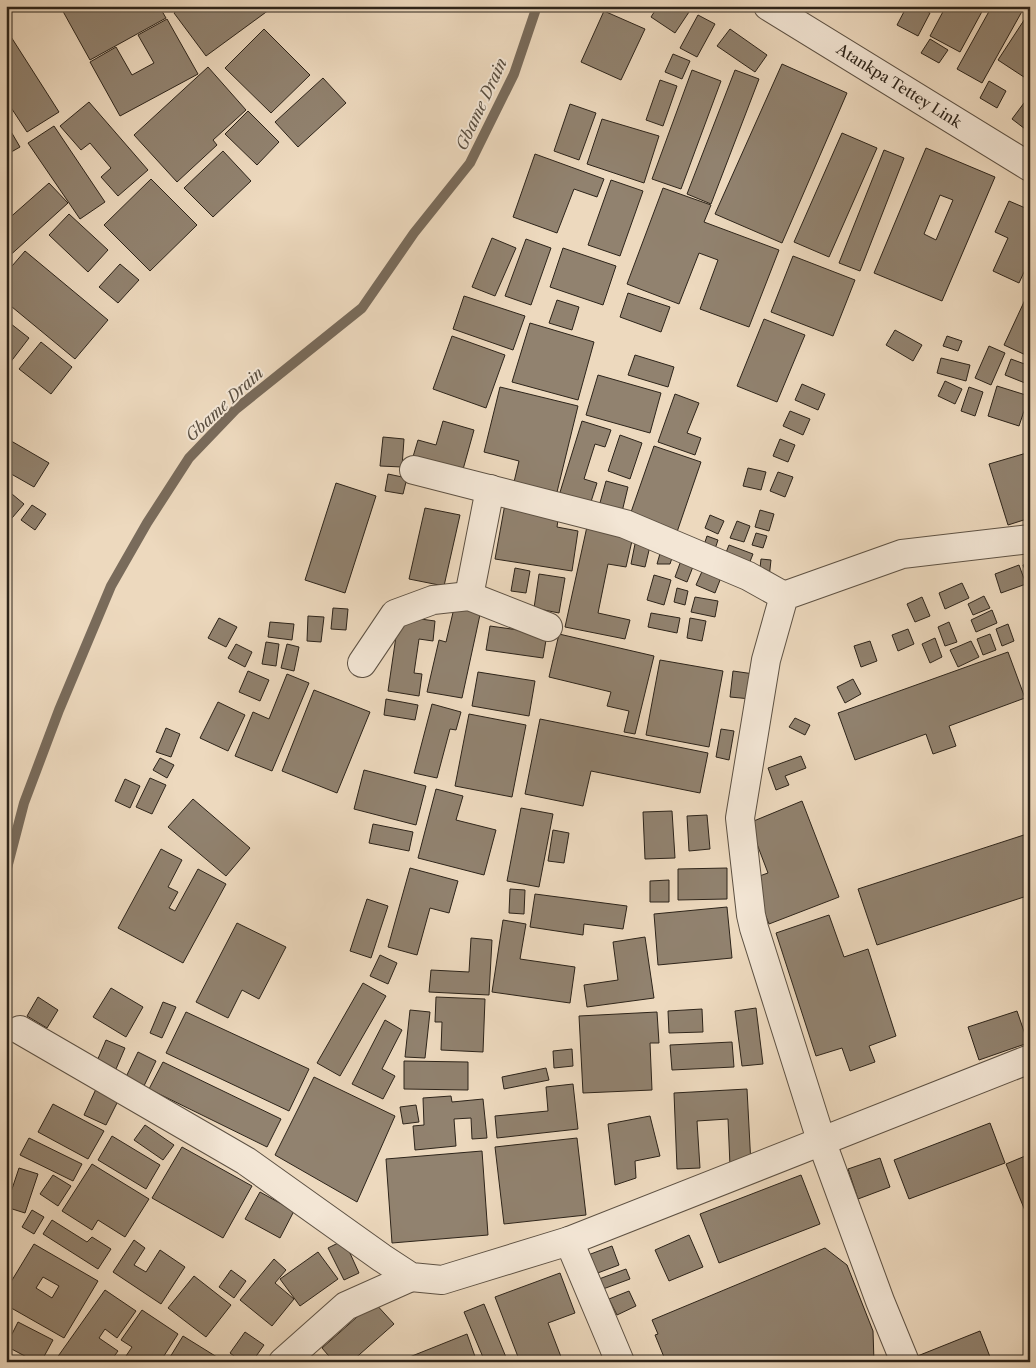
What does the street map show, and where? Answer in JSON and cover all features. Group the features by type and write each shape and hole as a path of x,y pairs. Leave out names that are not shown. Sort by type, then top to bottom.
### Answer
{"street":[{"name":"Atankpa Tettey Link","path":"768,6 1030,167"},
{"path":"414,470 625,524 748,576 784,596 902,554 1030,539"},
{"path":"469,596 490,489"},
{"path":"362,663 395,614 433,600 469,596 548,627"},
{"path":"784,596 766,660 740,818 752,921 821,1140 880,1301 905,1362"},
{"path":"20,1030 246,1161 411,1277"},
{"path":"283,1362 346,1306 411,1277 442,1280 569,1241 821,1140 1030,1060"},
{"path":"569,1241 620,1362"}],"building":[{"path":"60,6 159,6 166,18 90,60"},
{"path":"183,6 273,7 206,56 174,13"},
{"path":"658,6 693,6 675,33 651,17"},
{"path":"907,6 917,6 930,13 918,36 897,25"},
{"path":"946,6 985,6 960,52 930,36"},
{"path":"992,6 1025,6 982,83 957,69"},
{"path":"604,11 645,29 621,80 581,62"},
{"path":"1030,11 1030,81 998,60"},
{"path":"698,15 715,24 697,57 680,48"},
{"path":"167,19 198,74 120,116 90,62 116,47 132,75 154,63 138,35"},
{"path":"6,29 59,112 27,132 6,100"},
{"path":"264,29 310,75 271,113 225,68"},
{"path":"730,29 767,55 755,72 717,46"},
{"path":"930,39 948,50 939,63 921,53"},
{"path":"673,54 690,61 682,79 665,72"},
{"path":"782,64 847,93 782,243 715,214"},
{"path":"208,67 246,110 213,140 217,145 177,182 134,135"},
{"path":"692,70 721,81 681,189 652,179"},
{"path":"735,70 759,79 711,204 687,194"},
{"path":"323,78 346,103 298,147 275,122"},
{"path":"660,80 677,86 663,126 646,120"},
{"path":"989,81 1006,91 997,108 980,98"},
{"path":"1027,99 1030,101 1029,132 1012,119"},
{"path":"89,102 148,170 118,196 101,177 111,168 90,143 81,150 60,126"},
{"path":"570,104 596,113 579,160 554,151"},
{"path":"248,111 279,142 257,165 225,134"},
{"path":"602,119 659,136 644,183 587,164"},
{"path":"6,123 20,147 6,155"},
{"path":"54,126 105,202 80,219 28,143"},
{"path":"842,133 877,148 829,257 794,242"},
{"path":"926,148 995,177 942,301 874,273","holes":["940,195 953,200 936,240 924,234"]},
{"path":"884,150 904,158 860,271 839,263"},
{"path":"223,151 251,181 213,217 184,188"},
{"path":"535,154 604,179 597,197 574,189 557,233 513,217"},
{"path":"151,179 197,225 150,271 104,225"},
{"path":"611,180 643,191 620,256 588,245"},
{"path":"49,183 68,203 6,259 6,221"},
{"path":"663,188 711,205 704,222 779,250 749,327 700,309 718,260 699,253 679,304 627,284"},
{"path":"1009,201 1030,210 1030,259 1019,283 993,271 1008,238 995,232"},
{"path":"69,214 108,250 88,272 49,235"},
{"path":"492,238 516,248 495,296 472,287"},
{"path":"526,239 551,248 531,305 505,296"},
{"path":"563,248 616,266 603,305 550,287"},
{"path":"25,251 108,320 75,359 6,302 6,273"},
{"path":"793,256 855,280 833,336 771,312"},
{"path":"120,264 139,280 118,303 99,287"},
{"path":"1030,289 1030,357 1004,345"},
{"path":"628,293 670,307 661,332 620,317"},
{"path":"464,296 525,316 513,350 453,329"},
{"path":"557,300 579,307 572,330 549,323"},
{"path":"764,319 805,335 777,402 737,386"},
{"path":"6,320 29,338 6,368"},
{"path":"530,323 594,342 578,400 512,382"},
{"path":"895,330 922,345 913,361 886,345"},
{"path":"452,336 505,355 486,408 433,389"},
{"path":"947,336 962,341 958,351 943,346"},
{"path":"41,342 72,367 51,394 19,369"},
{"path":"989,346 1005,353 991,385 975,378"},
{"path":"635,355 674,367 668,387 628,375"},
{"path":"941,358 970,365 966,381 937,373"},
{"path":"1011,359 1030,366 1030,385 1005,375"},
{"path":"598,375 661,393 650,433 586,415"},
{"path":"945,381 962,389 955,404 938,396"},
{"path":"802,384 825,394 818,410 795,400"},
{"path":"997,386 1029,396 1019,426 988,416"},
{"path":"500,387 578,406 557,492 514,482 519,461 484,452"},
{"path":"969,387 983,392 975,416 961,411"},
{"path":"675,394 699,403 687,433 701,438 695,455 658,442"},
{"path":"790,411 810,419 803,435 783,426"},
{"path":"443,421 474,430 462,473 412,460 418,440 436,445"},
{"path":"582,421 611,430 605,447 595,444 584,479 597,483 588,511 557,502"},
{"path":"620,435 642,443 630,479 608,471"},
{"path":"383,437 404,439 402,467 380,466"},
{"path":"6,438 49,463 34,487 6,471"},
{"path":"780,439 795,445 788,462 773,456"},
{"path":"654,446 701,462 677,532 630,515"},
{"path":"1030,452 1030,518 1008,525 989,464"},
{"path":"748,468 766,472 761,490 743,486"},
{"path":"778,472 793,477 785,497 770,491"},
{"path":"388,474 407,478 403,494 385,491"},
{"path":"606,481 628,487 621,516 598,510"},
{"path":"336,483 376,496 345,593 305,580"},
{"path":"6,489 24,504 6,525"},
{"path":"505,504 559,513 557,527 578,531 572,571 495,559"},
{"path":"32,505 46,514 35,530 21,520"},
{"path":"425,508 460,515 444,586 409,579"},
{"path":"760,510 774,514 769,531 755,527"},
{"path":"710,515 724,521 718,534 705,528"},
{"path":"737,521 750,526 744,542 730,538"},
{"path":"588,522 634,532 626,567 608,564 598,613 630,620 625,639 565,627"},
{"path":"756,533 767,536 763,548 752,545"},
{"path":"707,536 718,540 713,555 702,551"},
{"path":"636,539 651,542 645,567 631,564"},
{"path":"663,543 676,546 670,564 657,564"},
{"path":"729,545 753,554 747,569 723,560"},
{"path":"683,555 696,559 687,582 675,577"},
{"path":"761,559 771,560 769,578 759,577"},
{"path":"1030,563 1030,582 1023,565"},
{"path":"1019,565 1026,584 1001,593 995,574"},
{"path":"704,567 722,575 715,593 696,585"},
{"path":"515,568 530,571 526,593 511,591"},
{"path":"539,574 565,578 559,613 534,608"},
{"path":"654,575 671,580 664,605 647,600"},
{"path":"962,583 969,598 945,609 939,593"},
{"path":"677,588 688,591 685,605 674,602"},
{"path":"984,596 990,608 973,615 968,604"},
{"path":"695,597 718,601 715,617 691,612"},
{"path":"922,597 930,616 915,622 907,604"},
{"path":"455,604 481,610 462,698 427,692 439,640 446,642"},
{"path":"333,608 348,609 346,630 331,629"},
{"path":"992,610 997,623 976,632 971,620"},
{"path":"651,613 680,618 677,633 648,627"},
{"path":"308,616 324,617 321,642 307,641"},
{"path":"399,616 435,621 433,641 419,639 414,673 422,674 419,696 388,691"},
{"path":"219,618 237,627 226,647 208,638"},
{"path":"690,618 706,621 702,641 687,638"},
{"path":"270,622 294,624 292,640 268,637"},
{"path":"949,622 957,642 945,646 938,627"},
{"path":"1008,624 1014,641 1002,646 996,629"},
{"path":"490,626 547,634 543,658 486,650"},
{"path":"908,629 914,644 898,651 892,635"},
{"path":"559,634 654,656 635,734 624,732 629,711 607,706 611,692 549,677"},
{"path":"990,634 996,650 983,655 977,639"},
{"path":"935,638 942,657 930,663 922,644"},
{"path":"870,641 877,661 861,667 854,646"},
{"path":"971,641 979,657 958,667 950,650"},
{"path":"266,642 279,644 276,666 262,664"},
{"path":"236,644 252,652 245,667 228,658"},
{"path":"287,644 299,647 294,671 281,668"},
{"path":"1008,652 1025,698 949,726 956,746 933,754 926,734 855,760 838,713"},
{"path":"660,660 723,671 709,747 646,735"},
{"path":"248,671 269,680 260,701 239,692"},
{"path":"733,671 754,674 751,699 730,697"},
{"path":"478,672 535,681 529,716 472,706"},
{"path":"287,674 309,683 272,771 235,756 253,712 269,719"},
{"path":"853,679 861,694 845,703 837,687"},
{"path":"314,690 370,712 337,793 282,771"},
{"path":"386,699 418,705 415,720 384,715"},
{"path":"218,702 245,715 228,751 200,738"},
{"path":"432,704 461,712 456,730 450,729 437,778 414,773"},
{"path":"469,714 526,725 512,797 455,786"},
{"path":"795,718 810,725 805,735 789,727"},
{"path":"540,719 708,753 700,793 591,771 583,806 525,794"},
{"path":"166,728 180,734 171,757 156,752"},
{"path":"721,729 734,731 729,760 716,757"},
{"path":"801,756 806,768 785,776 789,785 776,790 768,768"},
{"path":"160,758 174,765 167,778 153,770"},
{"path":"364,770 426,786 416,825 354,809"},
{"path":"150,778 166,785 152,814 136,807"},
{"path":"125,779 140,786 130,808 115,801"},
{"path":"436,789 463,796 456,820 496,830 484,875 418,858"},
{"path":"193,799 250,848 226,876 168,827"},
{"path":"802,801 839,897 769,924 751,879 768,873 749,823"},
{"path":"521,808 553,814 539,887 507,881"},
{"path":"672,811 675,858 645,859 643,812"},
{"path":"707,815 710,849 689,851 687,816"},
{"path":"373,824 413,832 409,851 369,843"},
{"path":"553,830 569,833 564,863 548,861"},
{"path":"1030,833 1030,895 877,945 858,889"},
{"path":"161,849 182,860 168,887 178,892 169,908 175,911 198,869 226,884 183,963 118,928"},
{"path":"410,868 458,881 449,913 430,908 417,955 388,947"},
{"path":"727,868 727,899 678,900 678,869"},
{"path":"669,880 669,902 650,902 650,881"},
{"path":"510,889 525,890 524,914 509,913"},
{"path":"535,894 627,906 623,929 584,924 583,935 530,927"},
{"path":"367,899 388,906 371,958 350,951"},
{"path":"727,907 732,958 658,965 654,914"},
{"path":"829,915 844,957 868,949 896,1036 869,1046 875,1062 850,1071 842,1048 816,1056 776,933"},
{"path":"503,920 526,924 520,959 575,967 570,1003 492,992"},
{"path":"237,923 286,947 259,999 242,990 228,1018 196,1002"},
{"path":"645,937 654,998 587,1007 584,985 618,980 613,942"},
{"path":"471,938 492,940 489,995 429,992 431,970 469,972"},
{"path":"380,955 397,963 388,984 370,976"},
{"path":"363,983 386,996 340,1076 317,1063"},
{"path":"111,988 143,1007 126,1037 93,1017"},
{"path":"38,997 58,1010 47,1028 27,1016"},
{"path":"436,997 485,999 483,1052 441,1050 442,1022 435,1022"},
{"path":"163,1002 176,1007 162,1038 150,1033"},
{"path":"756,1008 763,1064 742,1066 735,1011"},
{"path":"702,1009 703,1032 669,1033 668,1011"},
{"path":"410,1010 430,1012 425,1058 405,1057"},
{"path":"1017,1011 1028,1043 979,1060 968,1027"},
{"path":"186,1012 309,1069 289,1111 166,1053"},
{"path":"657,1012 659,1043 650,1043 652,1090 583,1093 579,1016"},
{"path":"385,1020 402,1030 382,1069 395,1076 383,1099 352,1084"},
{"path":"106,1040 125,1048 116,1069 97,1061"},
{"path":"732,1042 734,1067 672,1070 670,1045"},
{"path":"572,1049 573,1066 554,1068 553,1051"},
{"path":"138,1052 156,1061 143,1088 125,1079"},
{"path":"404,1061 468,1062 468,1090 404,1089"},
{"path":"163,1062 281,1119 267,1147 149,1089"},
{"path":"546,1068 549,1080 504,1089 502,1077"},
{"path":"314,1077 395,1116 357,1202 275,1155"},
{"path":"573,1084 578,1129 497,1138 495,1116 548,1111 546,1087"},
{"path":"96,1089 119,1099 106,1125 84,1115"},
{"path":"747,1089 751,1165 730,1166 728,1119 697,1121 700,1168 677,1169 674,1093"},
{"path":"451,1096 452,1102 483,1099 487,1138 472,1139 471,1118 454,1119 456,1146 415,1150 413,1126 424,1125 423,1098"},
{"path":"53,1104 104,1131 88,1159 38,1132"},
{"path":"416,1105 419,1122 403,1124 400,1107"},
{"path":"650,1116 660,1156 635,1161 636,1178 615,1185 608,1124"},
{"path":"990,1123 1005,1163 909,1199 894,1160"},
{"path":"145,1125 174,1145 163,1160 134,1140"},
{"path":"112,1136 160,1165 146,1189 98,1160"},
{"path":"29,1138 82,1164 73,1181 20,1155"},
{"path":"577,1138 586,1215 504,1224 495,1147"},
{"path":"182,1147 252,1186 223,1238 152,1198"},
{"path":"482,1151 488,1235 392,1243 386,1159"},
{"path":"1030,1154 1030,1223 1006,1164"},
{"path":"880,1158 890,1187 858,1199 848,1169"},
{"path":"92,1164 149,1199 125,1237 98,1220 92,1230 62,1211"},
{"path":"19,1168 38,1174 25,1213 6,1207"},
{"path":"53,1175 71,1186 58,1206 40,1194"},
{"path":"801,1175 820,1224 719,1263 700,1214"},
{"path":"260,1192 294,1211 280,1238 245,1219"},
{"path":"32,1210 44,1217 34,1234 22,1227"},
{"path":"52,1220 87,1242 92,1237 111,1249 98,1269 43,1234"},
{"path":"689,1235 703,1267 669,1281 655,1250"},
{"path":"134,1240 145,1248 134,1265 146,1272 160,1250 185,1267 161,1304 113,1272"},
{"path":"344,1240 359,1273 344,1280 328,1248"},
{"path":"34,1244 98,1281 64,1338 6,1305 6,1290","holes":["43,1277 59,1286 52,1298 36,1288"]},
{"path":"612,1246 619,1265 595,1274 588,1255"},
{"path":"825,1248 847,1265 873,1331 874,1362 666,1362 655,1335 658,1334 652,1320"},
{"path":"318,1252 338,1279 300,1306 280,1279"},
{"path":"274,1259 286,1270 275,1283 294,1299 272,1326 240,1300"},
{"path":"626,1269 630,1279 603,1289 599,1279"},
{"path":"231,1270 246,1281 234,1298 219,1287"},
{"path":"560,1273 575,1313 548,1323 563,1362 520,1362 495,1297"},
{"path":"194,1276 231,1305 206,1337 168,1308"},
{"path":"105,1290 136,1311 117,1338 105,1329 99,1338 118,1351 110,1362 54,1362"},
{"path":"629,1291 636,1306 617,1315 609,1299"},
{"path":"374,1302 394,1324 351,1362 334,1362 322,1348"},
{"path":"484,1304 508,1362 485,1362 464,1312"},
{"path":"142,1310 178,1334 160,1362 122,1362 132,1347 121,1340"},
{"path":"18,1322 53,1340 41,1362 36,1362 6,1346"},
{"path":"980,1331 992,1362 917,1362 915,1357"},
{"path":"245,1332 264,1345 252,1362 242,1362 230,1353"},
{"path":"467,1334 477,1362 397,1362"},
{"path":"183,1336 225,1362 167,1362"}],"waterway":[{"name":"Gbame Drain","path":"6,872 24,803 59,710 111,586 147,523 189,458 236,409 362,308 414,233 470,163 514,74 537,6"}]}
